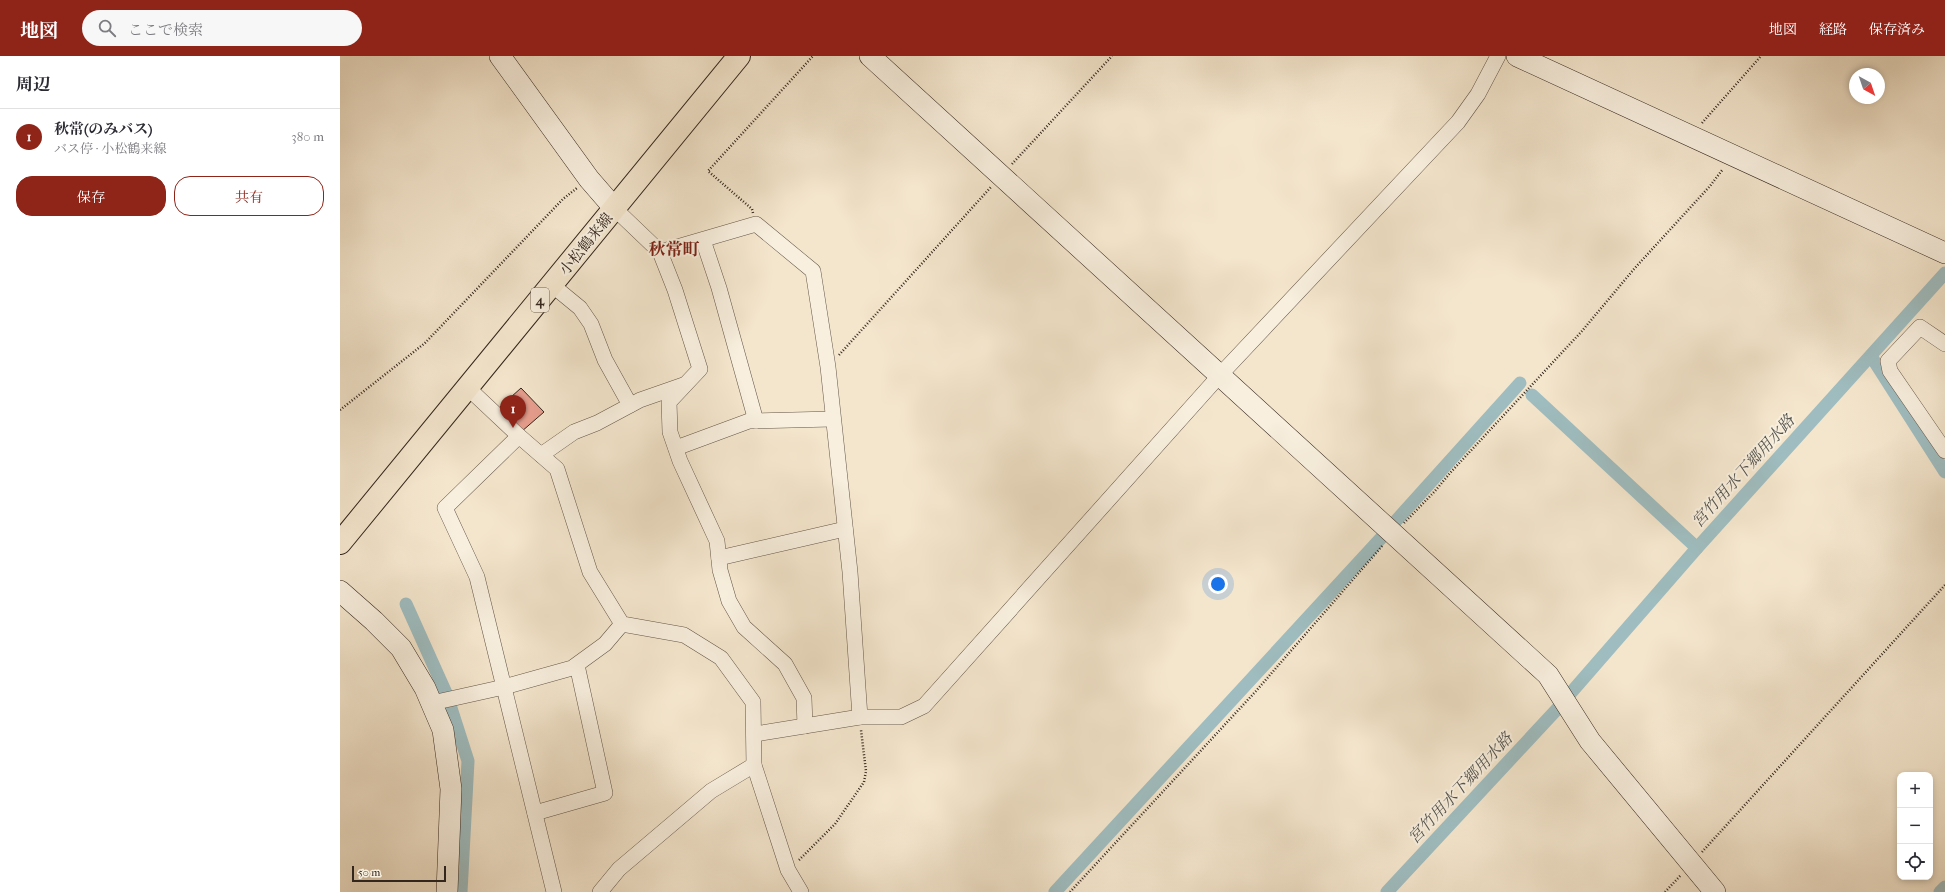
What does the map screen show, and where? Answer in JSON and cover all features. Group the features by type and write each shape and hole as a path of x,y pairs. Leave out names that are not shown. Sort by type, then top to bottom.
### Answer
{"main road":[{"name":"小松鶴来線","path":"340,543 739,56"}],"street":[{"path":"500,56 589,179 615,209 660,252 675,290 700,369 669,402 670,432 717,541 720,570 729,601 744,627 785,664 804,698 805,726"},
{"path":"870,56 1548,675 1590,741 1715,892"},
{"path":"755,734 860,717 901,717 924,706 1220,375 1458,122 1478,94 1498,56"},
{"path":"1517,56 1945,252"},
{"path":"660,252 756,224 813,271 828,367 832,419 850,572 860,717"},
{"path":"703,240 719,288 756,421"},
{"path":"552,285 580,308 587,319 605,360 630,405"},
{"path":"1945,344 1920,327 1888,361 1890,371 1945,451"},
{"path":"541,455 574,432 596,423 630,405 686,384"},
{"path":"468,388 557,469 590,572 622,624 684,635 720,658 753,702 755,734 754,765 788,870 801,892"},
{"path":"676,448 749,421 832,419"},
{"path":"519,436 445,508 477,577 554,892"},
{"path":"719,558 845,529"},
{"path":"340,591 374,621 401,648 425,688 443,730 451,789 447,892"},
{"path":"432,703 504,687 572,668 605,644 622,624"},
{"path":"535,813 605,793 577,665"},
{"path":"600,892 619,869 711,791 754,765"}],"path":[{"path":"756,224 752,209 708,171 812,56"},
{"path":"828,367 1001,175 1112,56"},
{"path":"1692,136 1761,56"},
{"path":"1070,892 1256,691 1392,534 1435,491 1455,467 1582,331 1634,269 1710,186 1732,155"},
{"path":"340,410 425,343 563,199 589,179"},
{"path":"1665,892 1945,585"},
{"path":"788,870 836,824 864,782 866,771 860,717"}],"building":[{"path":"521,388 544,412 521,432 500,407"}],"waterway":[{"name":"宮竹用水下郷用水路","path":"1569,695 1697,548 1945,273"},
{"path":"1871,356 1945,472"},
{"path":"1394,523 1520,383"},
{"path":"1532,395 1697,548"},
{"path":"1055,892 1383,536"},
{"path":"406,604 446,693"},
{"name":"宮竹用水下郷用水路","path":"1387,892 1559,707"},
{"path":"451,708 468,761 461,892"},
{"path":"1940,892 1945,887"}],"place":[{"name":"秋常(のみバス)","path":"513,428"}],"district":[{"name":"秋常町","path":"674,249"}]}
